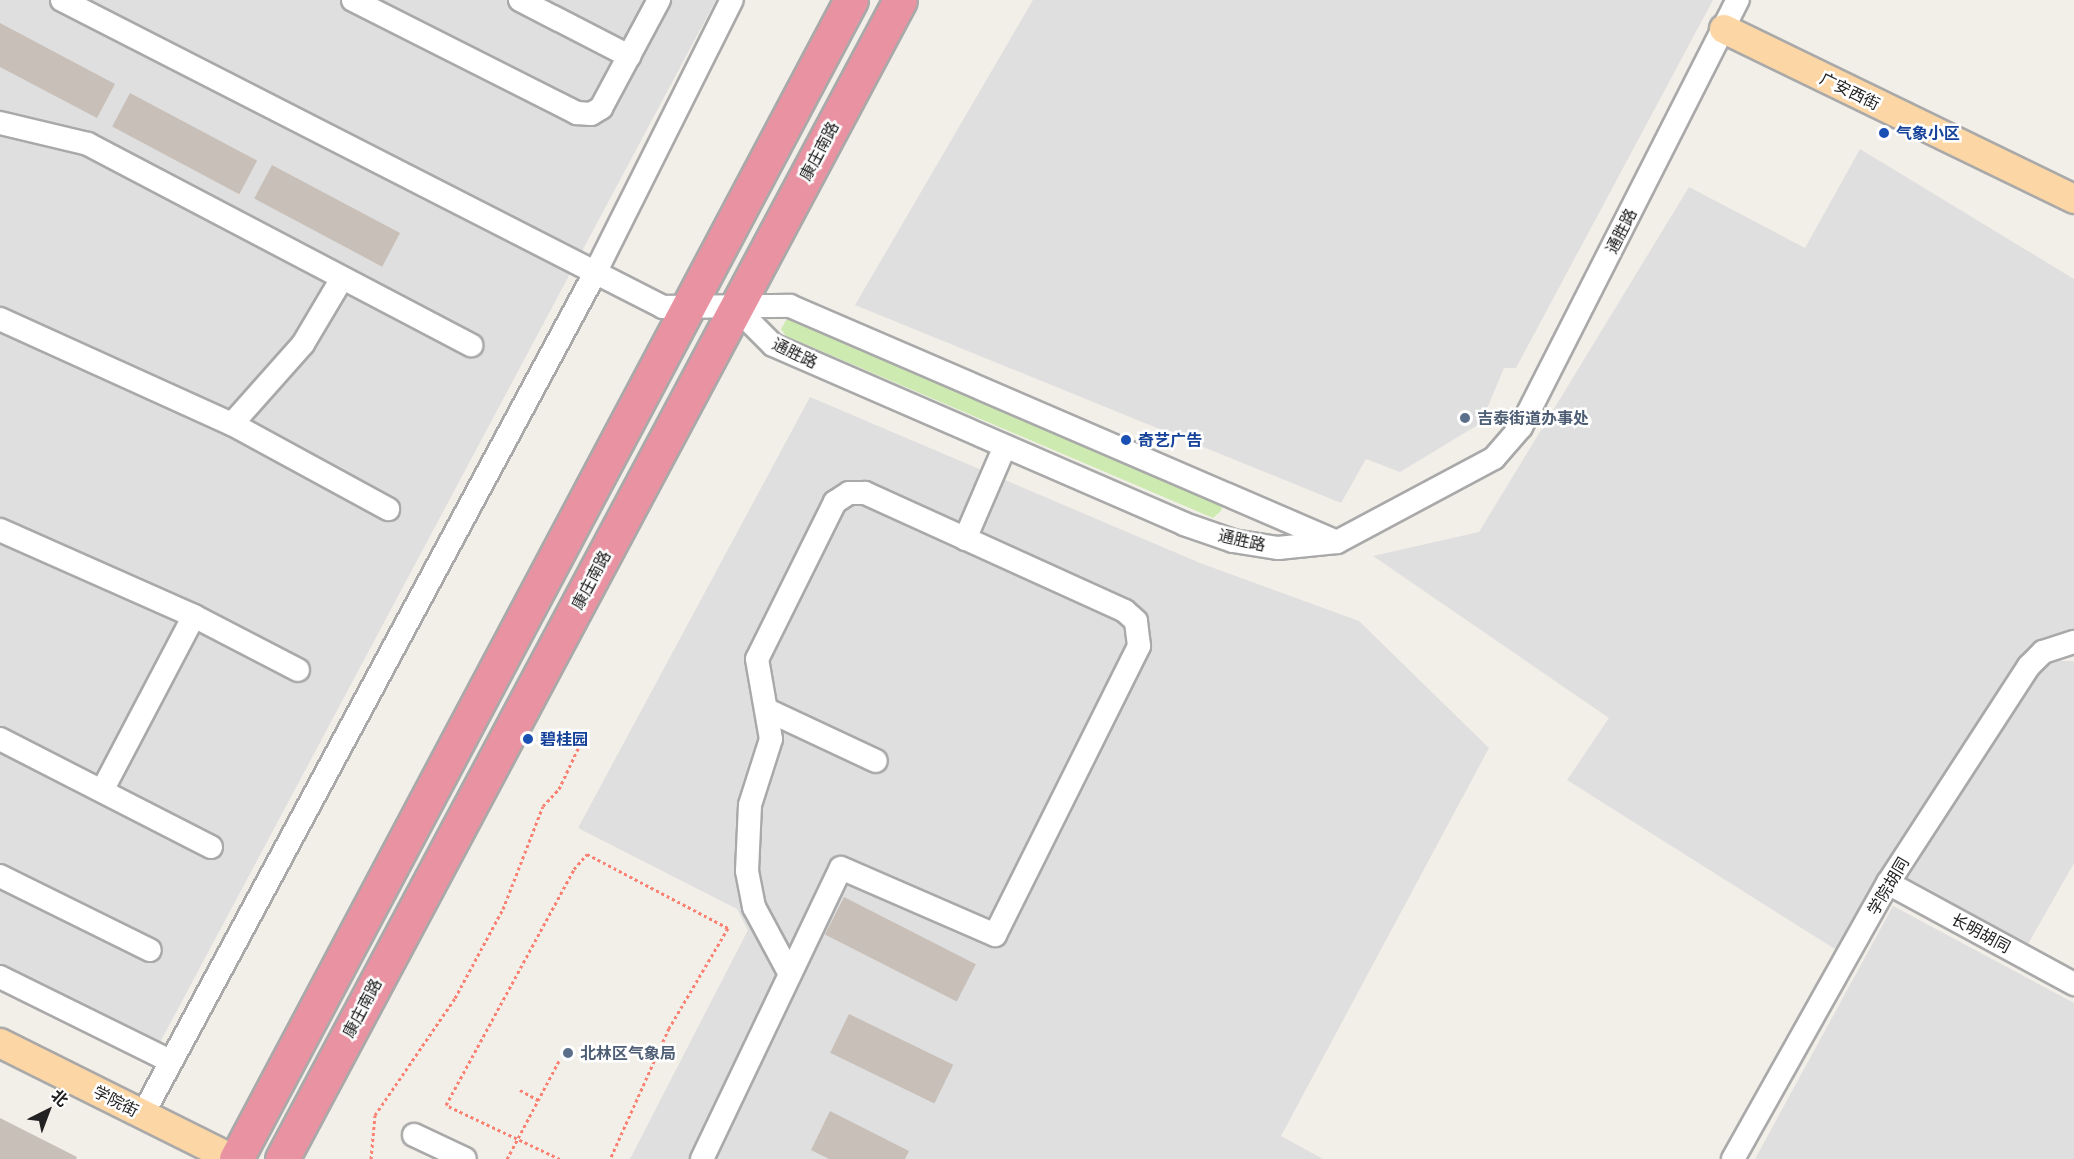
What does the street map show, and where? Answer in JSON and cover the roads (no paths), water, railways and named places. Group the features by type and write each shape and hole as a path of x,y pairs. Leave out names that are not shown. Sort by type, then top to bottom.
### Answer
{"highway":[{"path":"235,1159 851,0"},
{"name":"康庄南路","path":"282,1159 900,0"}],"main road":[{"name":"广安西街","path":"1724,29 2074,199"},
{"name":"学院街","path":"0,1042 235,1159"}],"street":[{"path":"62,0 663,307 736,308"},
{"path":"353,0 577,113 601,108 659,0"},
{"path":"520,0 629,56"},
{"path":"143,1114 595,273 732,0"},
{"name":"通胜路","path":"736,308 773,345 1005,446 1233,541 1278,548 1337,542 1494,458 1508,443 1738,0"},
{"path":"0,123 88,144 341,280 471,345"},
{"path":"232,424 303,344 341,280"},
{"name":"通胜路","path":"736,308 790,306 1337,542"},
{"path":"0,319 232,424 388,509"},
{"path":"965,538 1005,446"},
{"path":"702,1159 841,868 994,935 1139,646 1136,621 1125,612 865,493 849,493 835,502 757,659 771,739 750,805 747,871 754,907 790,974"},
{"path":"0,530 194,616 298,670"},
{"path":"103,789 194,616"},
{"name":"学院胡同","path":"1733,1159 1888,883 2029,666 2043,651 2074,642"},
{"path":"767,710 876,761"},
{"path":"0,739 103,789 211,847"},
{"path":"0,876 150,950"},
{"name":"长明胡同","path":"1888,883 2074,984"},
{"path":"0,977 170,1061"},
{"path":"414,1135 465,1159"}],"place":[{"name":"气象小区","path":"1884,133"},
{"name":"吉泰街道办事处","path":"1465,418"},
{"name":"奇艺广告","path":"1126,440"},
{"name":"碧桂园","path":"528,739"},
{"name":"北林区气象局","path":"568,1053"}]}
